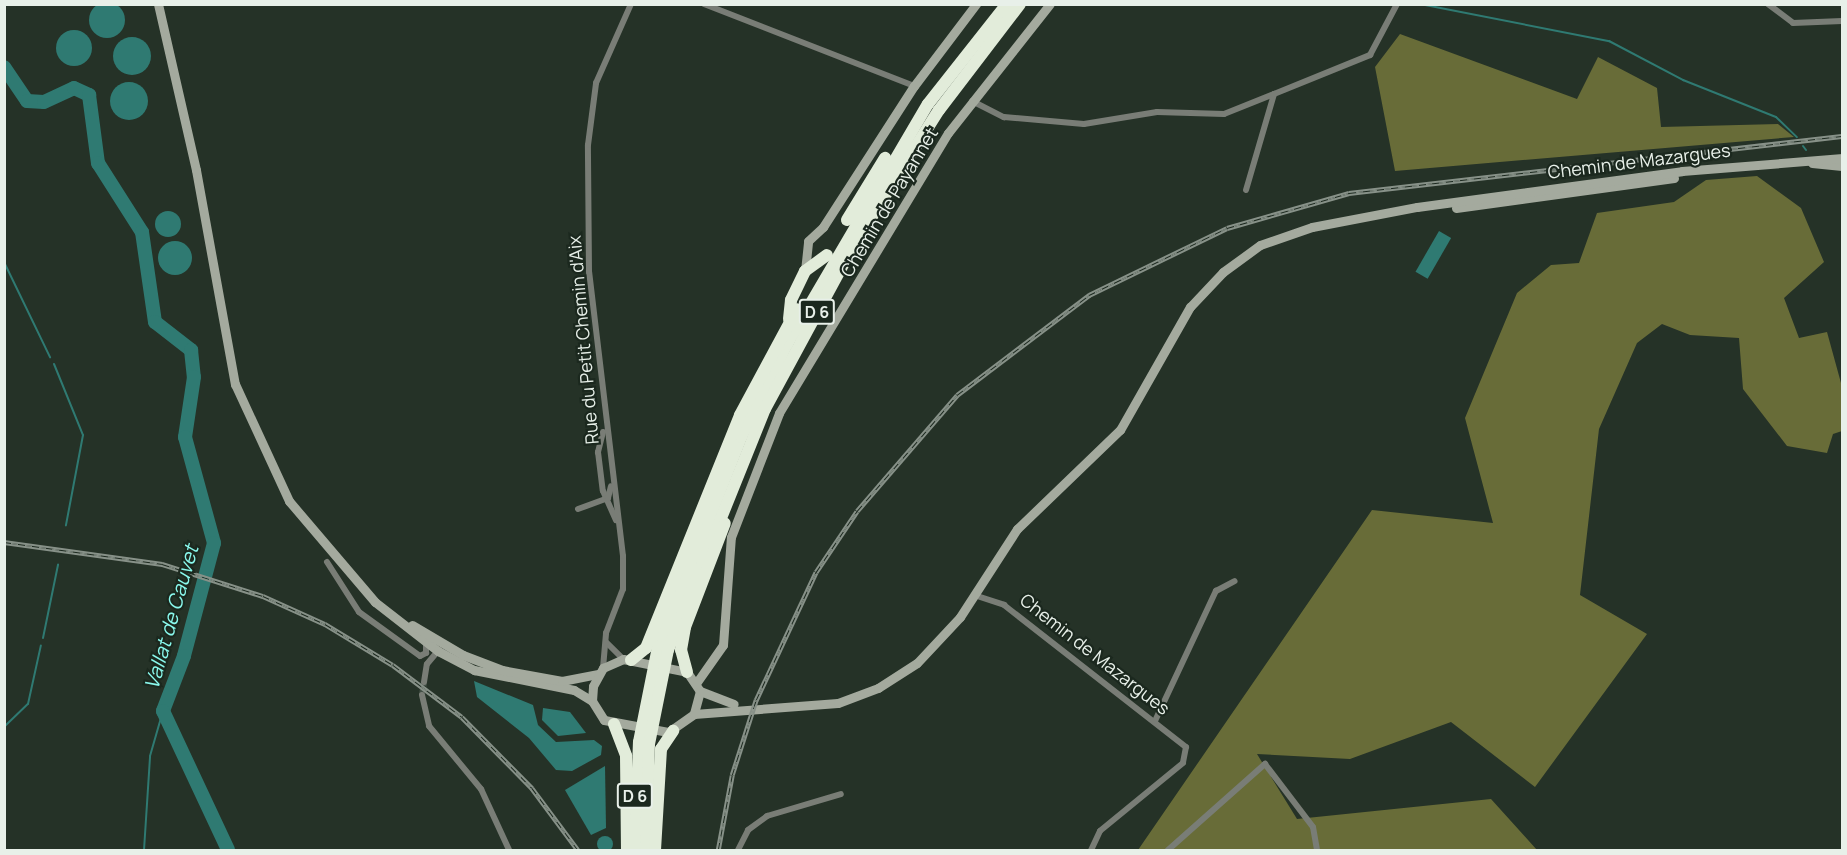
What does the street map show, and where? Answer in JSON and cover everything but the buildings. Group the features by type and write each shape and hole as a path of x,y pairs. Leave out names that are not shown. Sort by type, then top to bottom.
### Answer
{"highway":[{"name":"D 6","path":"635,850 644,743 663,648 741,437 787,344 865,206 956,64 1007,4"},
{"name":"D 6","path":"663,648 748,449 852,248 939,110 1020,4"},
{"path":"627,660 646,648 740,415 827,255 918,108 956,64"},
{"path":"787,328 791,300 806,271 827,255"},
{"path":"687,672 681,650 686,627 748,449"},
{"path":"614,724 627,756 627,850"},
{"path":"655,850 661,749 673,731"},
{"name":"D 6","path":"644,743 646,850"}],"main road":[{"path":"158,4 184,111 239,394 288,501 340,565 426,643 474,670 574,690 592,701 600,717 614,724 673,731 694,714 699,686 687,672 627,660 601,671 552,680 472,659 421,631 340,565"},
{"path":"806,271 808,241 843,199 914,86 976,4"},
{"name":"Chemin de Payannet","path":"699,686 723,645 731,537 775,421 971,100 1050,4"},
{"path":"1785,161 1842,158"},
{"path":"1785,161 1842,166"},
{"name":"Chemin de Mazargues","path":"694,714 817,707 878,688 936,646 974,595 1017,529 1120,430 1190,307 1222,272 1284,235 1337,221 1571,195 1785,161"},
{"path":"592,701 601,671"},
{"name":"Chemin de Mazargues","path":"699,686 722,702 769,709"}],"street":[{"name":"Rue du Petit Chemin d'Aix","path":"601,671 605,639 623,589 619,528 604,420 589,272 588,145 596,83 631,4"},
{"path":"704,4 914,86"},
{"path":"971,100 1004,117 1084,124 1157,112 1224,114 1370,55 1397,4"},
{"path":"1768,4 1793,22 1842,21"},
{"path":"1246,190 1274,94"},
{"path":"604,420 598,452 606,499 619,528"},
{"path":"606,499 612,475"},
{"path":"578,509 606,499"},
{"path":"327,562 359,612 420,656 426,653 426,643"},
{"path":"1155,721 1216,591 1234,581"},
{"name":"Chemin de Mazargues","path":"974,595 1004,605 1155,721 1188,752 1159,786 1097,834 1091,850"},
{"path":"605,639 627,660"},
{"path":"424,682 427,664 438,651"},
{"path":"422,695 422,704 429,726 480,789 509,850"},
{"path":"1168,850 1266,764 1313,827 1317,850"},
{"path":"738,850 748,830 767,816 841,794"}],"green space":[{"path":"1400,34 1577,99 1598,57 1657,88 1661,127 1778,124 1794,137 1395,171 1375,67"},
{"path":"1757,176 1801,208 1824,262 1784,298 1799,338 1827,332 1841,383 1842,431 1833,434 1827,453 1787,446 1743,389 1739,338 1690,335 1662,324 1637,343 1599,429 1580,595 1647,634 1535,787 1451,722 1350,759 1257,754 1297,819 1491,799 1537,850 1138,850 1372,510 1493,523 1465,418 1517,293 1551,265 1579,263 1597,213 1674,202 1706,180"}],"water":[{"path":"107,2 120,7 125,20 120,33 107,38 94,33 89,20 94,7"},
{"path":"74,30 87,35 92,48 87,61 74,66 61,61 56,48 61,35"},
{"path":"132,37 146,42 151,56 146,70 132,75 118,70 113,56 118,42"},
{"path":"129,82 143,87 148,101 143,115 129,120 115,115 110,101 115,87"},
{"path":"168,211 177,215 181,224 177,233 168,237 159,233 155,224 159,215"},
{"path":"1439,231 1451,238 1428,279 1416,272"},
{"path":"175,241 187,246 192,258 187,270 175,275 163,270 158,258 163,246"},
{"path":"474,681 533,705 538,725 556,742 594,740 602,746 601,755 572,771 556,770 529,738 477,697"},
{"path":"543,708 570,712 586,733 558,736 542,720"},
{"path":"605,766 606,828 591,835 565,790"},
{"path":"605,836 611,838 613,844 611,850 605,852 599,850 597,844 599,838"}],"waterway":[{"path":"1420,4 1609,41 1683,80 1776,117 1797,137"},
{"name":"Vallat de Cauvet","path":"4,67 27,101 44,102 74,88 89,95 98,163 142,232 155,322 191,350 194,377 185,437 214,543 184,656 163,711 228,850"},
{"path":"1803,146 1806,150"},
{"path":"4,262 50,357"},
{"path":"54,364 83,435 66,525"},
{"path":"43,638 58,565"},
{"path":"4,727 28,704 41,645"},
{"path":"144,850 150,756 163,711"}],"tunnel":[{"path":"422,695 424,682"}],"railway":[{"path":"718,850 732,775 756,700 816,572 857,511 957,395 1089,295 1227,228 1349,193 1842,136"},
{"path":"4,542 162,564 263,596 325,624 393,665 462,717 532,788 578,850"}]}
